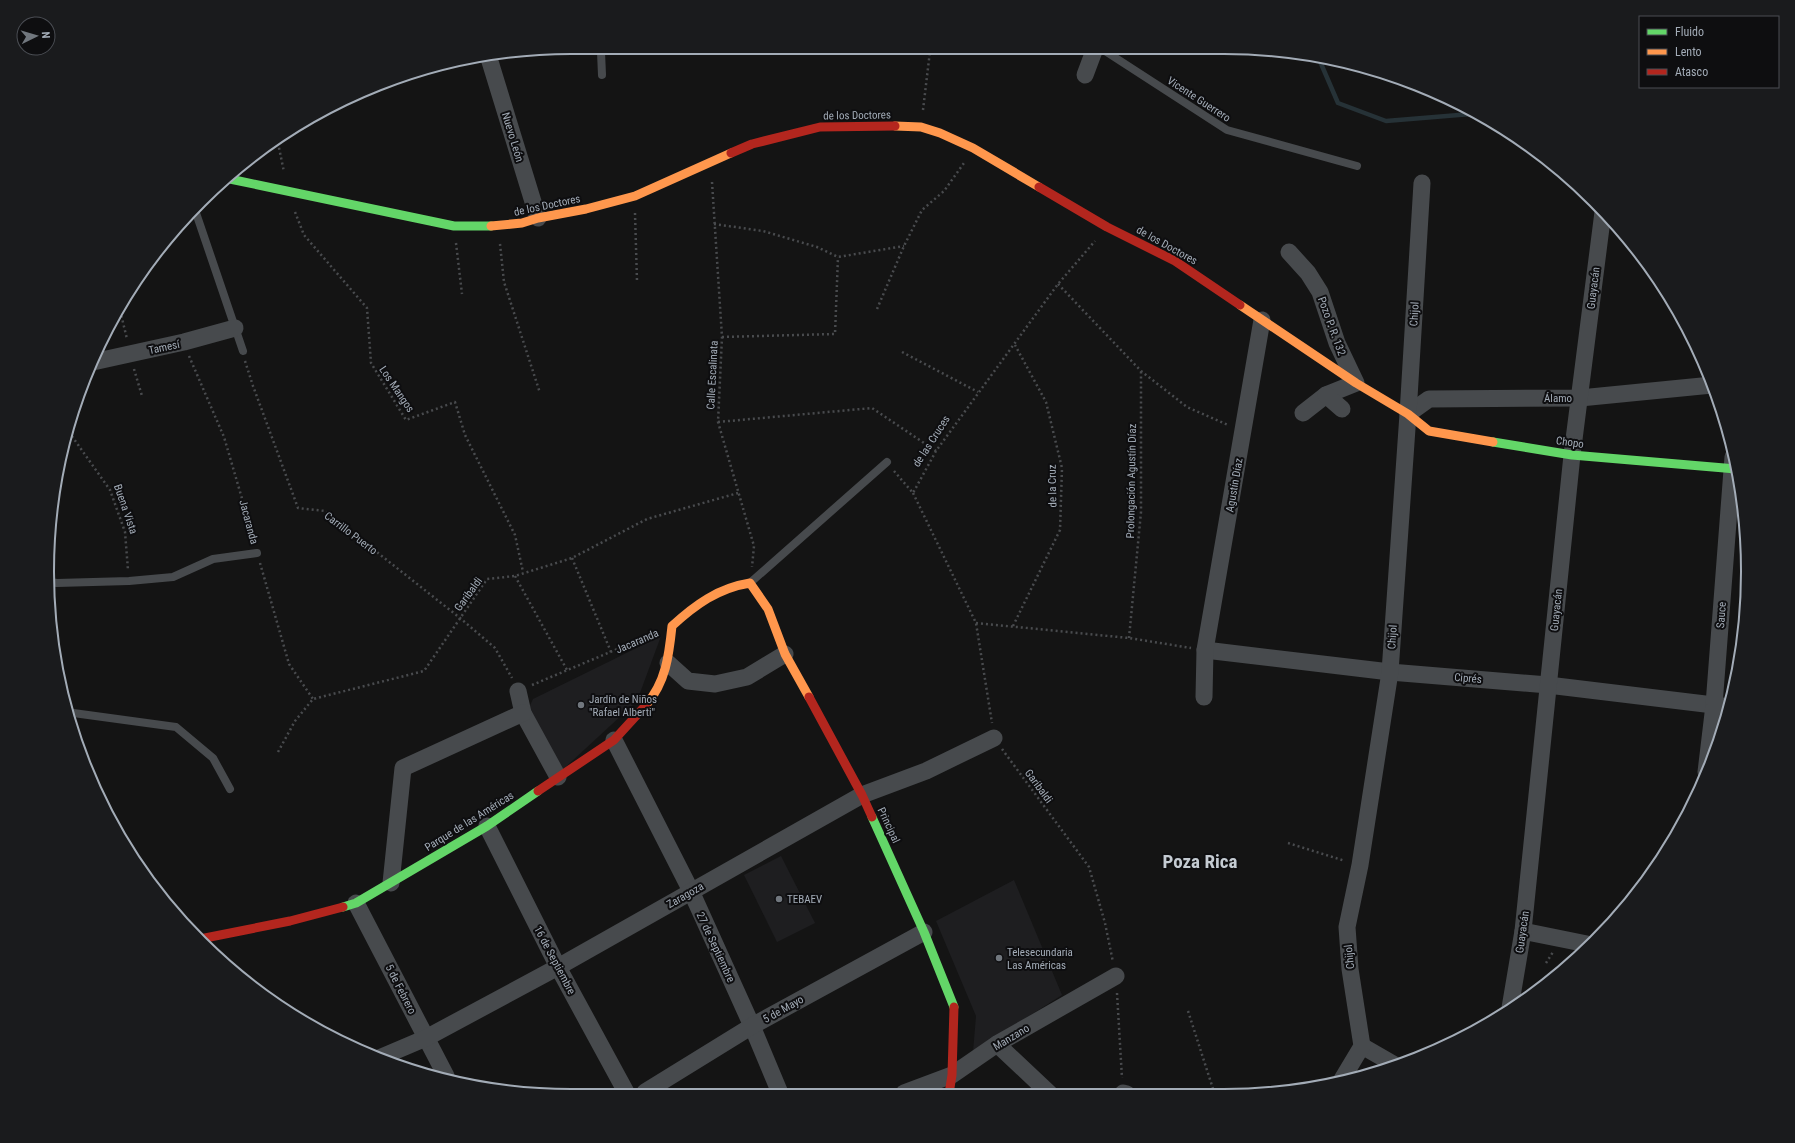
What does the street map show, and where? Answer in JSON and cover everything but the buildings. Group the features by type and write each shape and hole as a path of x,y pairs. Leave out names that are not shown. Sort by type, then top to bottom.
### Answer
{"street":[{"path":"1085,75 1093,54"},
{"name":"Nuevo León","path":"490,61 538,218"},
{"name":"de los Doctores","path":"233,180 454,226 498,226 522,223 538,218 586,209 635,196 752,144 820,127 921,127 940,133 973,148 1107,226 1175,261 1356,384 1408,414"},
{"name":"Chijol","path":"1362,1046 1350,969 1347,928 1360,866 1390,672 1422,183"},
{"name":"Guayacán","path":"1511,1002 1522,931 1572,455 1602,219"},
{"name":"Pozo P. R. 132","path":"1289,252 1308,273 1320,292 1337,343 1356,384"},
{"name":"Agustín Díaz","path":"1204,697 1205,650 1262,320"},
{"name":"Tamesí","path":"99,361 184,342 235,328"},
{"path":"1303,413 1326,395 1356,384"},
{"name":"Álamo","path":"1408,414 1429,399 1580,398 1707,386"},
{"path":"1326,395 1342,409"},
{"name":"Chopo","path":"1408,414 1429,431 1572,455 1729,465"},
{"name":"Sauce","path":"1716,730 1722,706 1732,479"},
{"name":"Jacaranda","path":"672,626 694,606 718,591 735,585 750,583"},
{"name":"Principal","path":"750,583 768,609 785,654 862,795 924,932 954,1005 952,1075 950,1089"},
{"name":"Parque de las Américas","path":"207,938 290,921 356,903 487,826 614,740 653,697 668,663 672,626"},
{"name":"Ciprés","path":"1205,650 1390,672 1548,684 1722,706"},
{"path":"668,663 688,681 714,684 747,677 785,654"},
{"path":"518,691 523,713 558,777"},
{"path":"391,883 403,768 523,713"},
{"name":"Zaragoza","path":"386,1055 426,1038 558,967 862,795 926,771 994,738"},
{"name":"27 de Septiembre","path":"614,740 691,891 752,1026 778,1089"},
{"name":"16 de Septiembre","path":"487,826 558,967 624,1089"},
{"name":"5 de Febrero","path":"356,903 444,1072"},
{"path":"1522,931 1583,943"},
{"name":"5 de Mayo","path":"650,1089 752,1026 924,932"},
{"name":"Manzano","path":"915,1089 952,1075 997,1044 1116,976"},
{"path":"997,1044 1045,1089"},
{"path":"1345,1074 1362,1046 1390,1062"}],"lane":[{"path":"601,54 602,75"},
{"name":"Vicente Guerrero","path":"1108,54 1227,130 1357,166"},
{"path":"197,215 242,351"},
{"path":"750,583 887,462"},
{"path":"54,583 129,581 174,577 212,560 257,553"},
{"path":"74,713 176,727 213,758 230,789"}],"path":[{"path":"921,127 930,54"},
{"name":"Los Mangos","path":"278,145 288,191 304,235 367,308 370,363 406,420 455,402 465,435 515,535 523,572"},
{"path":"877,309 904,246 922,210 944,191 957,175 973,148"},
{"name":"Calle Escalinata","path":"711,162 722,337 718,422 754,546 750,583"},
{"path":"635,196 637,281"},
{"path":"714,224 763,231 817,247 838,257 904,246"},
{"path":"454,226 462,294"},
{"path":"498,226 504,282 540,393"},
{"name":"de las Cruces","path":"913,493 936,451 978,392 1015,345 1058,284 1107,226"},
{"path":"722,337 835,334 838,257"},
{"path":"1058,284 1140,371 1187,407 1243,432"},
{"path":"121,316 142,396"},
{"name":"Jacaranda","path":"184,342 224,437 288,664 313,699"},
{"name":"de la Cruz","path":"1013,626 1060,530 1062,468 1046,402 1015,345"},
{"name":"Carrillo Puerto","path":"242,351 253,386 298,508 324,511 460,618 495,648 518,691"},
{"path":"902,352 978,392"},
{"name":"Prolongación Agustín Díaz","path":"1129,638 1141,512 1140,371"},
{"path":"718,422 872,408 936,451"},
{"name":"Buena Vista","path":"72,437 110,490 125,532 129,581"},
{"path":"887,462 913,493"},
{"name":"Garibaldi","path":"313,699 424,671 487,579 515,576 523,572 572,558 647,519 738,493"},
{"name":"Garibaldi","path":"913,493 976,623 994,738 1090,867 1106,923 1116,976 1125,1089"},
{"path":"572,558 611,652"},
{"path":"515,576 567,670"},
{"path":"976,623 1129,638 1205,650"},
{"name":"Jacaranda","path":"518,691 672,626"},
{"path":"278,752 295,721 313,699"},
{"path":"1288,843 1360,866"},
{"path":"1188,1011 1213,1089"}],"shaded area":[{"name":"Jardín de Niños \"Rafael Alberti\"","path":"661,636 637,701 559,773 528,710 533,699"},
{"name":"TEBAEV","path":"781,856 815,923 777,942 744,875"},
{"name":"Telesecundaria Las Américas","path":"1014,880 1062,995 973,1052 976,1016 936,921"}],"waterway":[{"path":"1321,63 1338,103 1386,121 1466,114"}],"traffic: fast":[{"path":"233,180 454,226 491,226"},
{"path":"1493,442 1572,455 1730,469"},
{"path":"343,907 356,903 487,826 538,791"},
{"path":"872,817 924,932 954,1007"}],"traffic: slow":[{"path":"895,126 921,127 940,133 973,148 1039,187"},
{"path":"491,226 522,223 538,218 586,209 635,196 731,153"},
{"path":"1240,305 1356,383 1408,414 1429,431 1493,442"},
{"path":"646,705 653,696 662,678 668,658 672,626 698,604 717,593 738,585 750,583 768,609 785,654 809,697"}],"traffic: jam":[{"path":"731,153 752,144 820,127 895,126"},
{"path":"1039,187 1107,227 1175,261 1240,305"},
{"path":"809,697 862,795 872,817"},
{"path":"538,791 614,740 646,705"},
{"path":"207,938 290,921 343,907"},
{"path":"950,1089 952,1075 954,1007"}],"place":[{"name":"Jardín de Niños \"Rafael Alberti\"","path":"581,705"},
{"name":"TEBAEV","path":"779,899"},
{"name":"Telesecundaria Las Américas","path":"999,958"}],"district":[{"name":"Poza Rica","path":"1200,861"}]}
